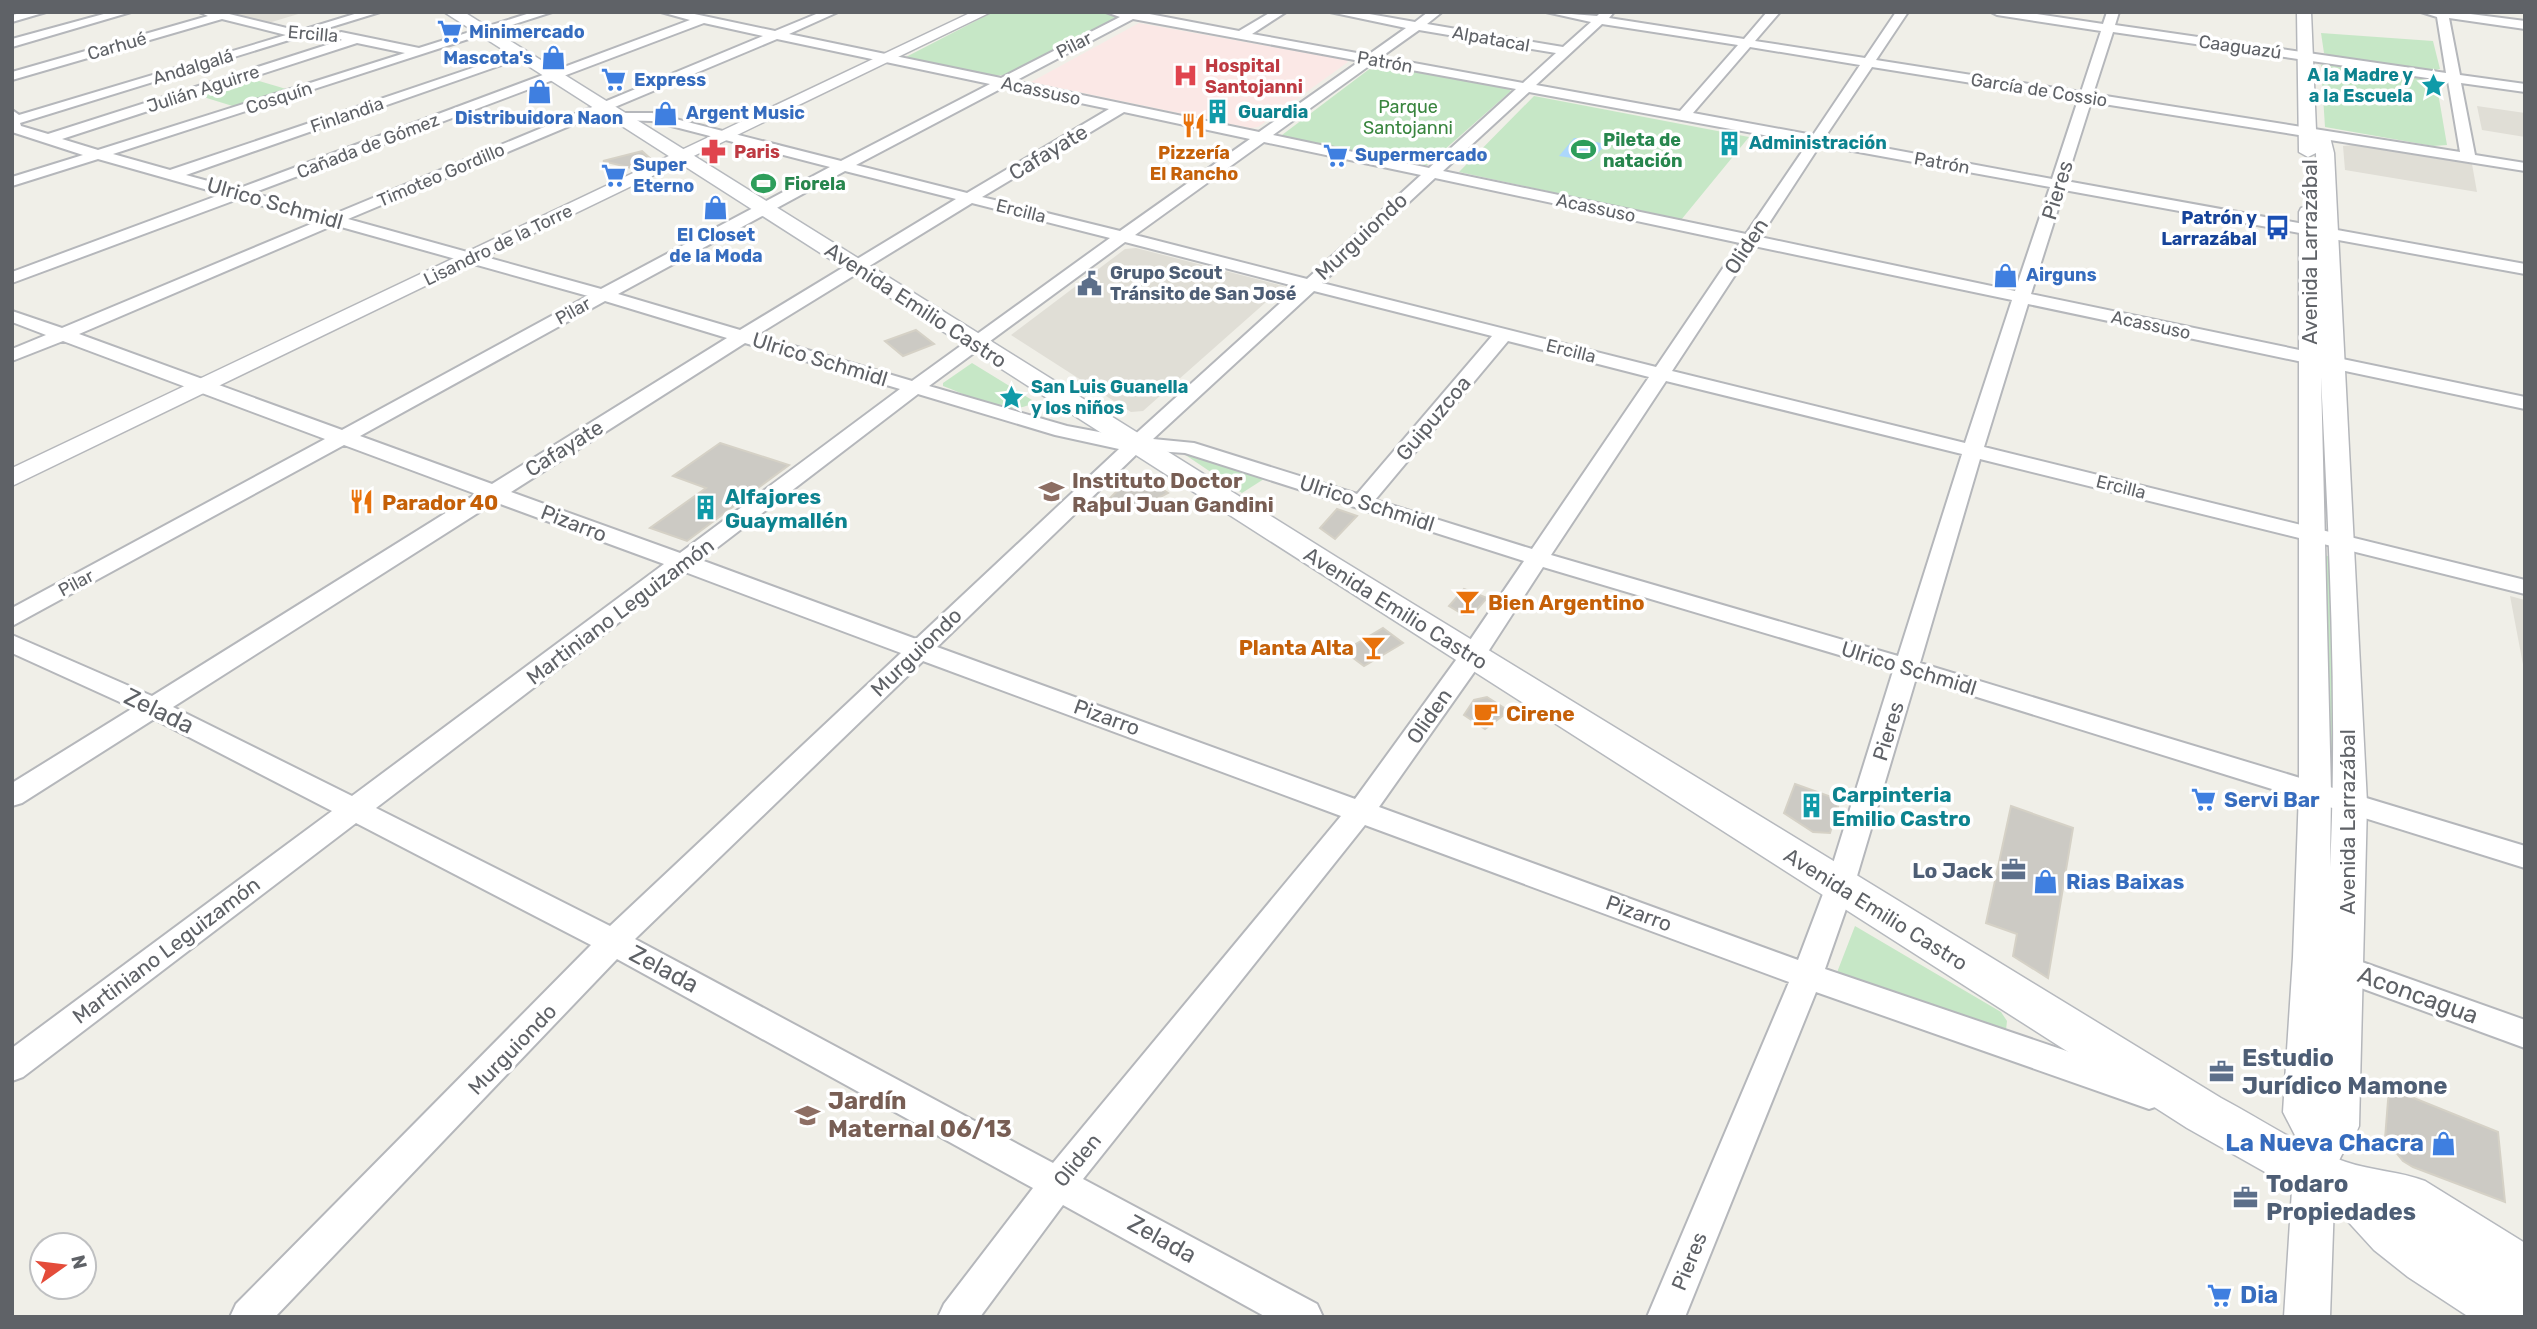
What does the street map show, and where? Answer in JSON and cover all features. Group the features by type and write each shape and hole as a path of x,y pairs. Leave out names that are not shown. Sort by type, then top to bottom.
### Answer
{"main road":[{"name":"Avenida Emilio Castro","path":"452,12 521,56 544,79 610,111 856,265 1135,446 2204,1114 2328,1168 2407,1198 2525,1273"},
{"path":"1062,431 1084,427 1087,423 1086,414"},
{"name":"Avenida Emilio Castro","path":"2328,1168 2392,1231 2426,1259 2518,1317"},
{"path":"2392,1231 2525,1303"}],"street":[{"path":"12,19 40,12"},
{"path":"12,43 125,12"},
{"name":"Andalgalá","path":"12,121 374,12"},
{"name":"Cosquín","path":"12,182 546,12"},
{"name":"Acassuso","path":"667,12 2525,403"},
{"name":"Cañada de Gómez","path":"12,278 722,12"},
{"name":"Timoteo Gordillo","path":"12,356 335,220 610,111 832,12"},
{"name":"Lisandro de la Torre","path":"12,478 984,12"},
{"name":"Patrón","path":"1112,12 2525,269"},
{"path":"1240,36 1280,12"},
{"name":"Alpatacal","path":"1336,12 1564,51"},
{"name":"Martiniano Leguizamón","path":"12,1067 974,343 1436,12"},
{"name":"García de Cossio","path":"1552,12 1603,16 1746,43 2525,167"},
{"path":"1683,116 1774,12"},
{"name":"Oliden","path":"957,1317 1059,1182 1362,810 1473,655 1902,12"},
{"name":"Caaguazú","path":"1997,12 2525,88"},
{"name":"Pieres","path":"1667,1317 1807,976 1840,886 1973,450 2059,184 2106,27 2113,12"},
{"name":"Avenida Larrazábal","path":"2304,12 2308,133 2318,231 2321,360 2312,534 2315,792 2339,1126 2328,1168"},
{"path":"2427,12 2525,25"},
{"path":"2516,12 2525,15"},
{"name":"Ercilla","path":"210,13 285,33 357,39 422,52"},
{"name":"Carhué","path":"12,76 210,13"},
{"path":"2442,13 2468,158"},
{"name":"Pilar","path":"12,618 763,208 1134,14"},
{"name":"Murguiondo","path":"249,1317 639,916 1135,446 1603,16"},
{"name":"Julián Aguirre","path":"50,138 357,39"},
{"name":"Finlandia","path":"173,174 521,56"},
{"path":"481,69 544,79"},
{"path":"249,75 303,90"},
{"path":"185,96 239,111"},
{"name":"Cafayate","path":"12,796 856,265 1121,108"},
{"name":"Ercilla","path":"610,111 652,117 1661,374 2525,587"},
{"path":"12,114 12,121"},
{"name":"Ulrico Schmidl","path":"12,121 14,128 99,155 602,295 1062,431 1135,446 1187,447 1537,558 1907,667 2525,857"},
{"name":"Pizarro","path":"12,316 347,437 683,564 1362,810 1807,976 2204,1114"},
{"name":"Guipuzcoa","path":"1362,501 1504,334"},
{"name":"Avenida Larrazábal","path":"2321,360 2342,541 2350,803 2328,963"},
{"name":"Zelada","path":"12,643 153,707 615,943 1304,1317"},
{"name":"Aconcagua","path":"2328,963 2525,1034"},
{"path":"2307,1317 2328,1168"}],"shaded area":[{"path":"220,12 305,12 265,24"},
{"name":"Hospital Santojanni","path":"1139,23 1348,62 1258,127 1250,128 1031,82"},
{"path":"2477,106 2525,113 2525,137 2482,130"},
{"path":"2353,145 2472,164 2477,192 2345,170 2343,146"},
{"path":"1136,248 1284,286 1143,411 1131,412 1011,335 1125,249"},
{"path":"2510,596 2525,600 2525,675"}],"green space":[{"path":"993,12 1100,12 1116,18 1005,75 993,76 906,57"},
{"path":"2321,33 2433,41 2440,69 2430,71 2334,57 2324,53"},
{"path":"2321,65 2436,81 2447,145 2433,146 2325,127"},
{"name":"Parque Santojanni","path":"1384,66 1507,88 1511,91 1427,165 1282,137 1372,67"},
{"path":"249,78 293,91 239,108 197,95"},
{"path":"1534,96 1749,137 1681,220 1459,172"},
{"path":"972,363 1032,400 1031,404 1010,408 999,406 943,386 943,383"},
{"path":"1184,454 1267,477 1242,493"},
{"path":"2324,555 2331,557 2339,773 2331,771"},
{"path":"1855,926 2001,1012 2007,1021 2006,1030 1998,1033 1836,975"}],"water":[{"name":"Pileta de natación","path":"1574,138 1606,144 1591,161 1559,156"}],"building":[{"path":"642,151 653,161 635,169 603,161"},
{"path":"916,330 934,344 903,356 885,341"},
{"name":"Alfajores Guaymallén","path":"720,443 789,465 687,541 650,528 706,488 673,476"},
{"path":"1143,477 1168,493 1132,512 1104,504 1130,478"},
{"path":"1337,509 1357,516 1335,539 1320,528"},
{"name":"Bien Argentino","path":"1464,589 1487,598 1473,614 1464,615 1449,606"},
{"name":"Planta Alta","path":"1383,628 1403,643 1364,666 1344,651"},
{"name":"Cirene","path":"1487,697 1509,711 1485,729 1464,715 1474,700"},
{"name":"Carpinteria Emilio Castro","path":"1795,784 1840,800 1830,833 1813,832 1784,813"},
{"path":"2011,806 2073,828 2048,978 2013,956 2017,934 1986,923"},
{"name":"La Nueva Chacra","path":"2389,1088 2498,1132 2505,1202 2403,1161 2385,1139"}],"place":[{"name":"Minimercado","path":"449,32"},
{"name":"Mascota's","path":"553,58"},
{"name":"Hospital Santojanni","path":"1185,76"},
{"name":"Express","path":"614,80"},
{"name":"A la Madre y a la Escuela","path":"2433,85"},
{"name":"Distribuidora Naon","path":"539,91"},
{"name":"Guardia","path":"1218,112"},
{"name":"Argent Music","path":"666,113"},
{"name":"Pizzería El Rancho","path":"1194,126"},
{"name":"Administración","path":"1729,143"},
{"name":"Pileta de natación","path":"1583,150"},
{"name":"Paris","path":"714,152"},
{"name":"Supermercado","path":"1335,155"},
{"name":"Super Eterno","path":"613,175"},
{"name":"Fiorela","path":"764,184"},
{"name":"El Closet de la Moda","path":"716,208"},
{"name":"Patrón y Larrazábal","path":"2277,228"},
{"name":"Airguns","path":"2006,275"},
{"name":"Grupo Scout Tránsito de San José","path":"1090,283"},
{"name":"San Luis Guanella y los niños","path":"1011,397"},
{"name":"Instituto Doctor Raþul Juan Gandini","path":"1052,492"},
{"name":"Parador 40","path":"362,502"},
{"name":"Alfajores Guaymallén","path":"705,508"},
{"name":"Bien Argentino","path":"1468,602"},
{"name":"Planta Alta","path":"1374,647"},
{"name":"Cirene","path":"1486,713"},
{"name":"Servi Bar","path":"2204,799"},
{"name":"Carpinteria Emilio Castro","path":"1812,806"},
{"name":"Lo Jack","path":"2013,870"},
{"name":"Rias Baixas","path":"2046,881"},
{"name":"Estudio Jurídico Mamone","path":"2222,1072"},
{"name":"Jardín Maternal 06/13","path":"808,1115"},
{"name":"La Nueva Chacra","path":"2444,1143"},
{"name":"Todaro Propiedades","path":"2246,1198"},
{"name":"Dia","path":"2220,1295"}]}
